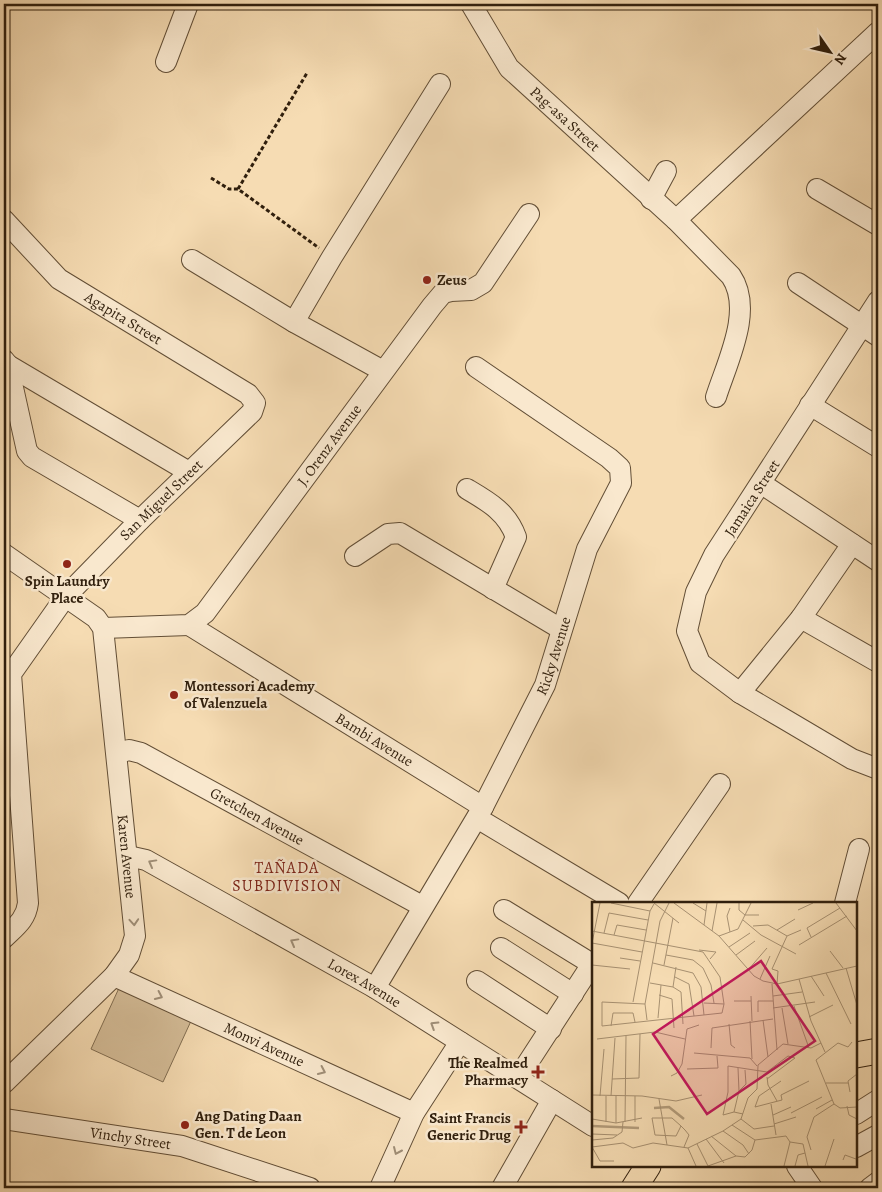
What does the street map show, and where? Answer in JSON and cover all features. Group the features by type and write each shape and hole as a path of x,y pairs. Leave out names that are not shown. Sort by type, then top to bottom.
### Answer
{"main road":[{"path":"857,1055 878,1052"},
{"path":"634,1188 647,1167"}],"street":[{"path":"166,62 188,4"},
{"name":"Pag-asa Street","path":"472,4 508,68 676,220 731,276 738,287 740,307 736,333 716,397"},
{"path":"676,220 878,32"},
{"path":"294,322 332,257 440,84"},
{"path":"652,199 666,171"},
{"path":"816,189 878,225"},
{"name":"J. Orenz Avenue","path":"189,624 205,613 383,371 443,293 471,290 483,283 529,214"},
{"name":"Agapita Street","path":"4,220 59,279 248,394 255,403"},
{"path":"192,260 294,322 383,371"},
{"path":"798,283 870,331"},
{"name":"Jamaica Street","path":"878,301 870,331 810,405 762,484 714,555 696,592 688,631 700,662 740,692 852,759 878,769"},
{"path":"6,362 189,472"},
{"path":"6,362 27,451 32,457 140,520"},
{"name":"Ricky Avenue","path":"375,988 422,906 480,812 546,685 558,649 561,630 593,536 621,483 620,468 609,458 476,367"},
{"name":"San Miguel Street","path":"7,672 66,596 140,520 252,412 255,403"},
{"path":"810,405 878,447"},
{"path":"762,484 878,561"},
{"path":"468,489 498,507 511,523 516,537 493,590"},
{"path":"355,556 388,534 400,533 561,630"},
{"path":"740,692 801,618 852,544"},
{"path":"4,554 96,618 103,628 189,624"},
{"path":"801,618 878,662"},
{"name":"Bambi Avenue","path":"189,624 617,902"},
{"name":"Karen Avenue","path":"4,1083 114,976 129,955 135,936 118,753 103,628"},
{"path":"4,938 21,922 27,913 28,903 7,672"},
{"name":"Gretchen Avenue","path":"118,753 130,750 141,753 422,906"},
{"path":"639,902 720,784"},
{"path":"845,902 859,849"},
{"name":"Lorex Avenue","path":"128,856 146,860 375,988 592,1125"},
{"path":"504,910 592,964 518,1078"},
{"path":"501,948 574,994"},
{"name":"Monvi Avenue","path":"114,976 414,1113"},
{"path":"477,980 551,1029"},
{"path":"380,1188 414,1113 460,1042"},
{"path":"502,1188 552,1100"},
{"path":"857,1113 878,1100"},
{"name":"Vinchy Street","path":"4,1119 182,1146 310,1188"},
{"path":"857,1146 878,1135"},
{"path":"809,1167 812,1188"},
{"path":"870,1188 878,1182"}],"path":[{"path":"238,189 307,73"},
{"path":"211,178 229,189 238,189 332,257"}],"shaded area":[{"path":"119,988 191,1021 163,1082 91,1049"}],"place":[{"name":"Zeus","path":"427,280"},
{"name":"Spin Laundry Place","path":"67,564"},
{"name":"Montessori Academy of Valenzuela","path":"174,695"},
{"name":"The Realmed Pharmacy","path":"538,1072"},
{"name":"Ang Dating Daan Gen. T de Leon","path":"185,1125"},
{"name":"Saint Francis Generic Drug","path":"521,1127"}],"district":[{"name":"TAÑADA SUBDIVISION","path":"287,876"}]}
